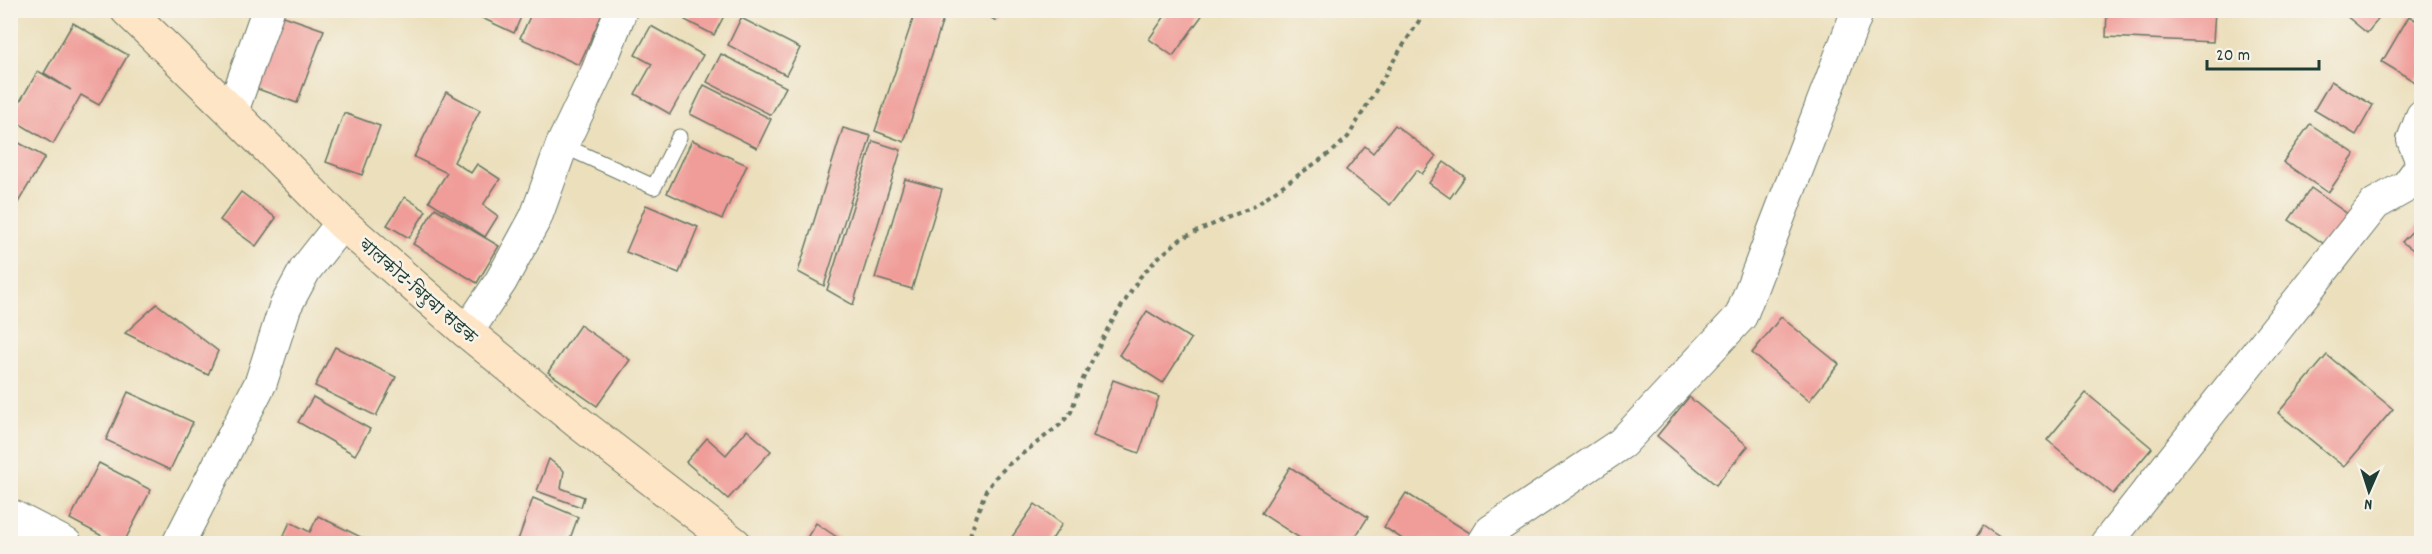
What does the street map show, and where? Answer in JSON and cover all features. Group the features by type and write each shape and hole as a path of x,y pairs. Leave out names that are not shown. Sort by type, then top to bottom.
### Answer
{"main road":[{"name":"बालकोट-बिरुवा सडक","path":"127,10 342,223 466,332 579,423 735,543"}],"street":[{"path":"232,112 268,10"},
{"path":"466,332 501,281 536,218 562,145 597,72 621,10"},
{"path":"1483,543 1491,531 1622,443 1741,316 1858,10"},
{"path":"2106,543 2375,204 2407,186 2421,164 2413,141 2421,116"},
{"path":"178,543 261,382 285,307 305,270 342,223"},
{"path":"10,516 66,543"}],"lane":[{"path":"562,145 654,187 679,137"}],"path":[{"path":"967,543 985,492 995,478 1008,465 1061,424 1071,412 1080,385 1108,328 1140,277 1182,238 1252,207 1333,151 1348,137 1426,10"}],"building":[{"path":"465,10 524,10 514,33"},
{"path":"533,10 604,10 579,65 520,38"},
{"path":"690,10 727,10 714,35 685,20"},
{"path":"916,10 946,10 904,142 875,131"},
{"path":"978,10 1002,10 996,21"},
{"path":"1169,10 1206,10 1173,56 1149,39"},
{"path":"2107,10 2215,10 2213,42 2106,37"},
{"path":"2339,10 2386,10 2367,33"},
{"path":"281,15 324,30 297,103 255,88"},
{"path":"2409,16 2422,24 2422,72 2415,82 2382,62"},
{"path":"741,18 800,48 786,75 728,45"},
{"path":"73,23 128,55 99,105 81,95 53,144 10,118 38,71 71,90 44,73"},
{"path":"651,26 703,55 670,114 635,94 652,64 635,55"},
{"path":"721,54 786,87 771,115 707,82"},
{"path":"2331,81 2373,105 2356,135 2314,110"},
{"path":"704,85 771,119 757,148 690,114"},
{"path":"446,92 480,110 454,162 471,173 477,164 500,179 483,205 498,216 485,237 429,201 447,173 414,157"},
{"path":"344,113 380,126 362,175 326,162"},
{"path":"2310,124 2355,154 2328,193 2283,162"},
{"path":"1395,125 1436,156 1422,174 1417,170 1390,205 1346,170 1365,146 1373,153"},
{"path":"843,128 871,136 824,286 798,272"},
{"path":"10,138 45,157 10,216"},
{"path":"692,140 747,165 722,219 667,193"},
{"path":"873,141 901,150 853,305 827,290"},
{"path":"1444,162 1465,177 1450,198 1429,183"},
{"path":"905,179 942,189 912,289 875,278"},
{"path":"2311,188 2352,217 2330,248 2289,220"},
{"path":"241,192 276,218 256,246 220,220"},
{"path":"405,197 426,211 409,238 387,225"},
{"path":"646,205 698,227 679,273 626,252"},
{"path":"435,208 499,246 477,283 413,244"},
{"path":"2422,221 2422,256 2402,242"},
{"path":"157,304 218,351 208,375 125,333"},
{"path":"1147,311 1191,339 1163,383 1119,355"},
{"path":"1781,317 1839,364 1809,401 1752,353"},
{"path":"580,325 630,360 597,406 548,372"},
{"path":"335,347 396,377 376,416 315,386"},
{"path":"2327,355 2393,409 2344,467 2278,413"},
{"path":"1113,380 1159,397 1139,453 1093,436"},
{"path":"128,392 193,422 170,470 106,440"},
{"path":"2086,393 2152,448 2113,494 2047,440"},
{"path":"313,397 370,429 355,455 298,422"},
{"path":"1689,397 1748,446 1716,485 1657,436"},
{"path":"747,430 771,451 728,499 686,462 707,438 726,455"},
{"path":"549,459 564,471 561,488 584,497 581,507 537,491"},
{"path":"99,463 151,490 123,544 117,544 70,519"},
{"path":"1290,467 1368,517 1351,544 1309,544 1261,513"},
{"path":"1406,493 1470,533 1464,544 1410,544 1384,527"},
{"path":"533,498 578,517 568,544 517,543"},
{"path":"1035,504 1062,524 1049,544 1007,544"},
{"path":"318,516 365,539 363,544 280,544 290,522 310,532"},
{"path":"816,523 847,544 803,544"},
{"path":"1983,526 2010,544 1972,544"}]}
